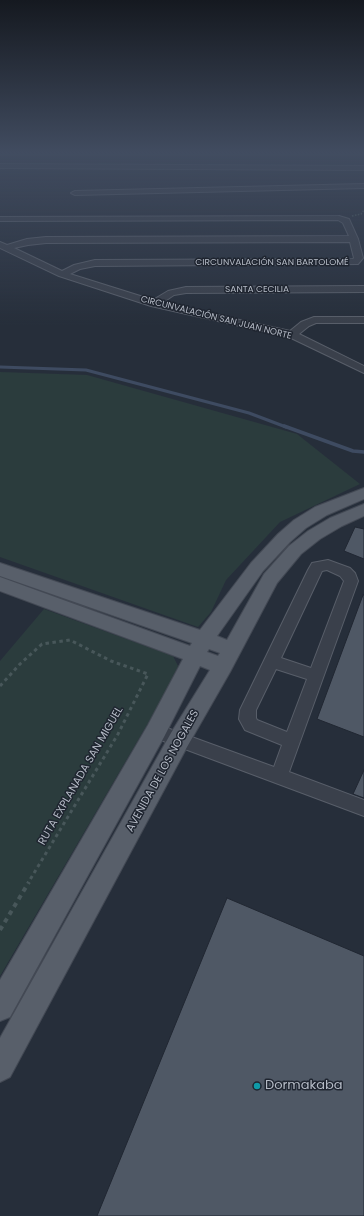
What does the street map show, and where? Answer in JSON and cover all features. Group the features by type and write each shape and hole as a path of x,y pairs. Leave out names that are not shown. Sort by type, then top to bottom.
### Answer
{"main road":[{"path":"0,1007 156,731 199,648 257,568 284,538 300,524 321,510 364,493"},
{"name":"AVENIDA DE LOS NOGALES","path":"0,1067 270,579 295,550 314,535 336,522 364,509"},
{"path":"0,569 76,604"},
{"path":"0,584 76,604 228,657"}],"street":[{"name":"CIRCUNVALACIÓN SAN BARTOLOMÉ","path":"0,219 333,217 346,221 354,239 359,258 355,262 95,263 77,267 62,274"},
{"path":"3,246 46,240 354,239"},
{"name":"CIRCUNVALACIÓN SAN JUAN NORTE","path":"3,246 62,274 154,304 292,335 364,370"},
{"name":"SANTA CECILIA","path":"154,304 172,293 186,290 364,290"},
{"path":"292,335 305,324 314,320 364,320"},
{"path":"279,776 292,741 316,676 350,581 350,577 345,572 328,565 317,567 315,570 248,710 247,719 251,725 292,741"},
{"path":"272,662 316,676"},
{"path":"156,731 364,808"}],"path":[{"path":"351,216 361,214 363,211"},
{"name":"RUTA EXPLANADA SAN MIGUEL","path":"0,686 20,664 42,644 70,640 112,661 148,674 118,734 0,930"}],"shaded area":[{"path":"0,372 87,375 297,434 360,484 280,522 226,580 211,612 198,627 0,557"},
{"path":"44,609 173,656 178,666 165,694 0,976 0,661"}],"building":[{"path":"355,527 364,529 364,559 344,551"},
{"path":"364,595 364,737 317,719"},
{"path":"364,770 364,798 353,794"},
{"name":"Dormakaba","path":"227,898 364,956 364,1216 97,1216"}],"waterway":[{"path":"0,367 86,370 249,413 286,427"},
{"path":"284,426 353,451 364,452"}],"place":[{"name":"Dormakaba","path":"257,1086"}]}
